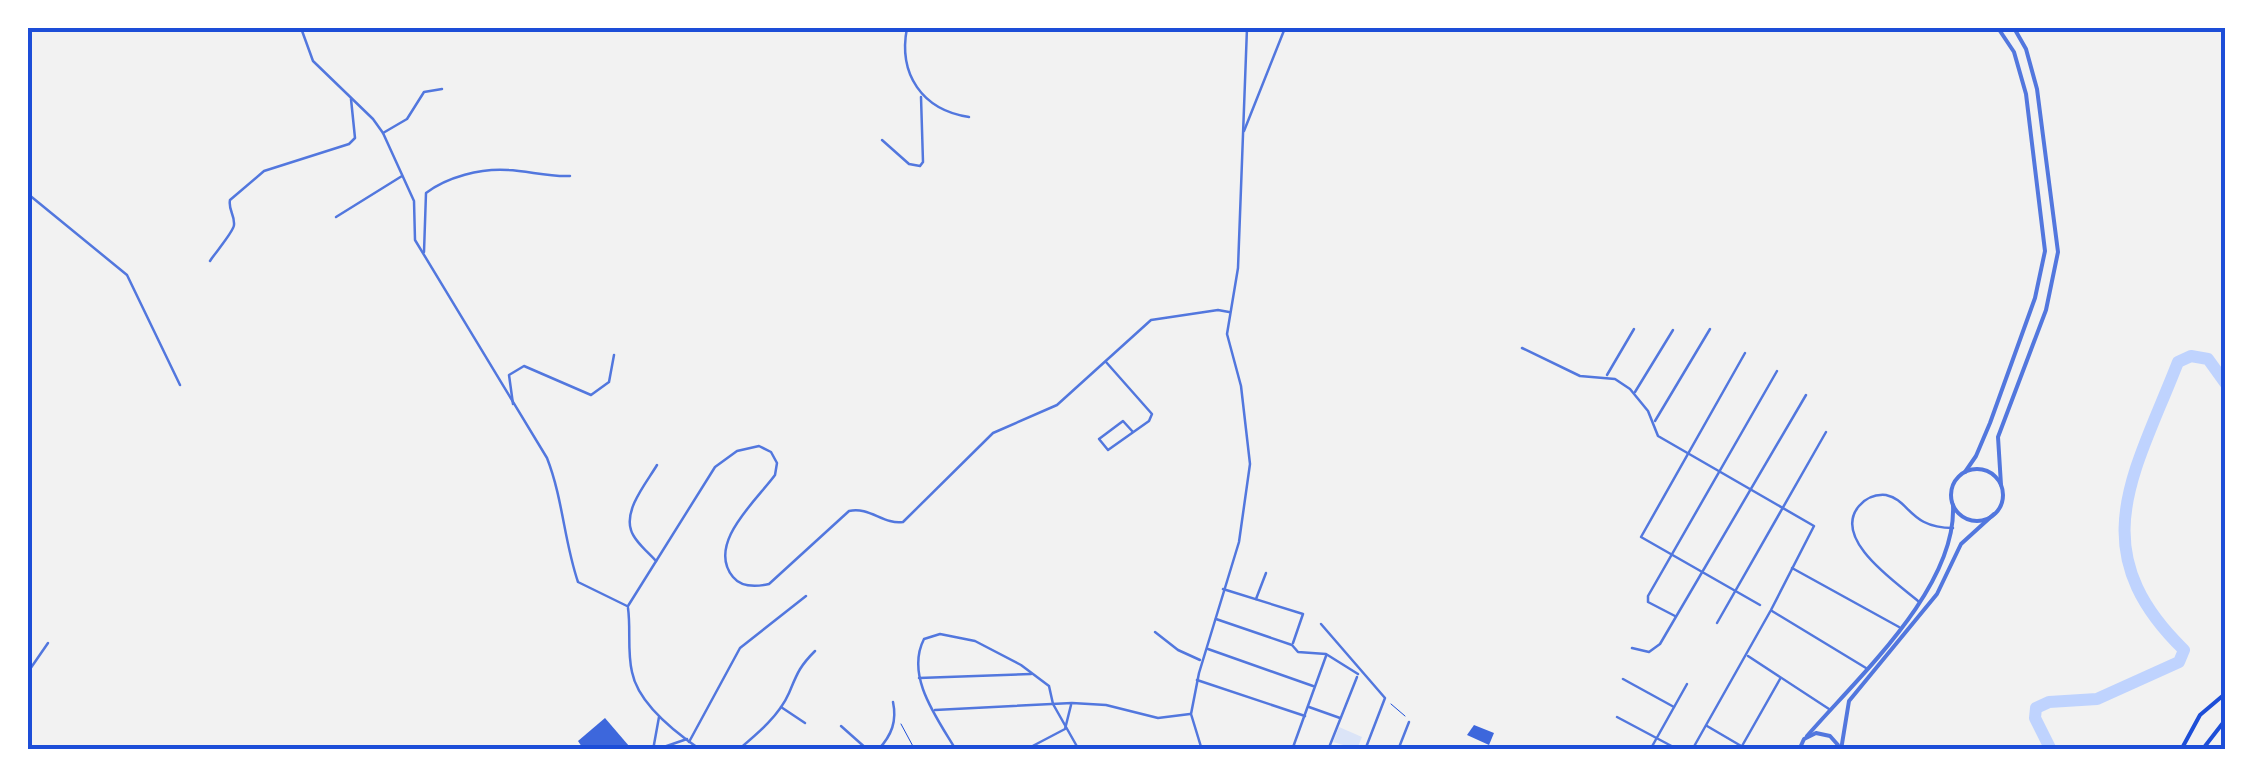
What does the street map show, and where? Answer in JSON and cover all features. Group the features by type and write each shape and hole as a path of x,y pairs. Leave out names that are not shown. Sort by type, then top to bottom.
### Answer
{"main road":[{"path":"2181,750 2200,715 2226,693"},
{"path":"2202,750 2226,719"}],"street":[{"path":"301,28 312,62 383,133 414,202 415,240 547,458 559,488 568,553 578,582 628,606"},
{"path":"906,28 906,71 921,95 937,108 969,118"},
{"path":"1210,750 1202,748 1192,714 1202,660 1239,542 1250,464 1241,386 1227,334 1238,268 1246,28"},
{"path":"1242,138 1285,28"},
{"path":"1798,749 1900,628 1946,552 1953,528 1952,486 1976,456 2035,298 2045,251 2026,94 2014,52 1998,28"},
{"path":"1839,749 1849,701 1938,594 1962,544 1994,514 2003,498 1998,437 2046,310 2058,252 2032,68 2014,28"},
{"path":"383,133 407,119 424,92 442,89"},
{"path":"882,140 909,164 920,166 921,95"},
{"path":"210,261 235,223 228,209 230,200 264,171 349,144 355,138 350,98"},
{"path":"424,256 426,194 433,188 480,172 508,170 537,176 570,176"},
{"path":"336,217 402,176"},
{"path":"28,194 127,275 180,385"},
{"path":"701,750 660,715 636,686 628,606 715,467 737,450 759,446 771,452 776,463 775,475 722,552 727,569 737,582 755,587 769,584 849,512 864,510 893,523 903,522 993,433 1057,405 1142,326 1158,317 1229,312"},
{"path":"1606,376 1634,329"},
{"path":"1654,422 1710,329"},
{"path":"1634,394 1673,330"},
{"path":"1522,348 1580,376 1606,376 1634,394 1654,422 1658,436 1814,526 1692,750"},
{"path":"1745,353 1641,534 1642,539 1760,605"},
{"path":"513,405 508,375 514,370 524,366 591,395 610,382 614,355"},
{"path":"1104,361 1152,414 1149,421 1108,450 1099,440 1123,421 1133,432"},
{"path":"1676,617 1648,602 1648,596 1778,371"},
{"path":"1632,648 1643,652 1656,648 1806,396"},
{"path":"1717,623 1826,432"},
{"path":"657,464 631,511 630,525 631,533 657,562"},
{"path":"1965,472 1984,470 1994,475 2001,486"},
{"path":"1919,602 1861,549 1852,529 1854,513 1866,498 1883,494 1933,528 1953,528"},
{"path":"1953,505 1972,520 1984,520 1994,514"},
{"path":"1792,568 1900,628"},
{"path":"1256,599 1266,573"},
{"path":"1224,589 1304,616 1292,644"},
{"path":"660,715 654,750 688,741 740,648 806,596"},
{"path":"1771,610 1866,668"},
{"path":"1215,619 1292,644 1298,652 1326,654 1359,672"},
{"path":"1321,624 1385,698 1365,750"},
{"path":"1155,632 1178,650 1202,660"},
{"path":"956,750 932,710 919,678 918,649 924,639 940,634 975,642 1049,686 1053,704 1079,750"},
{"path":"28,672 48,643"},
{"path":"1206,648 1315,687"},
{"path":"738,750 764,727 800,667 815,652"},
{"path":"1292,750 1326,654"},
{"path":"1746,655 1830,710"},
{"path":"1328,750 1359,672"},
{"path":"919,678 1032,674"},
{"path":"1742,746 1781,678"},
{"path":"1197,680 1305,716"},
{"path":"1622,680 1674,707"},
{"path":"1650,750 1686,684"},
{"path":"879,749 888,739 896,717 893,702"},
{"path":"932,710 1072,703 1106,705 1158,718 1192,714"},
{"path":"1025,750 1066,729 1072,703"},
{"path":"780,706 806,723"},
{"path":"1308,707 1340,718"},
{"path":"1617,717 1679,750"},
{"path":"1398,750 1409,722"},
{"path":"841,726 868,750"},
{"path":"1707,726 1748,750"},
{"path":"1807,736 1826,734 1839,749"}],"path":[{"path":"1385,698 1409,722"},
{"path":"896,717 915,750"}],"shaded area":[{"path":"1339,727 1362,737 1357,749 1333,742"}],"building":[{"path":"605,718 629,746 625,750 584,750 578,741"},
{"path":"1474,725 1494,733 1489,745 1467,735"}],"waterway":[{"path":"2051,750 2035,718 2036,708 2049,702 2097,699 2179,662 2184,650 2152,614 2133,579 2125,545 2126,511 2133,476 2178,362 2191,356 2208,359 2226,384"}]}
